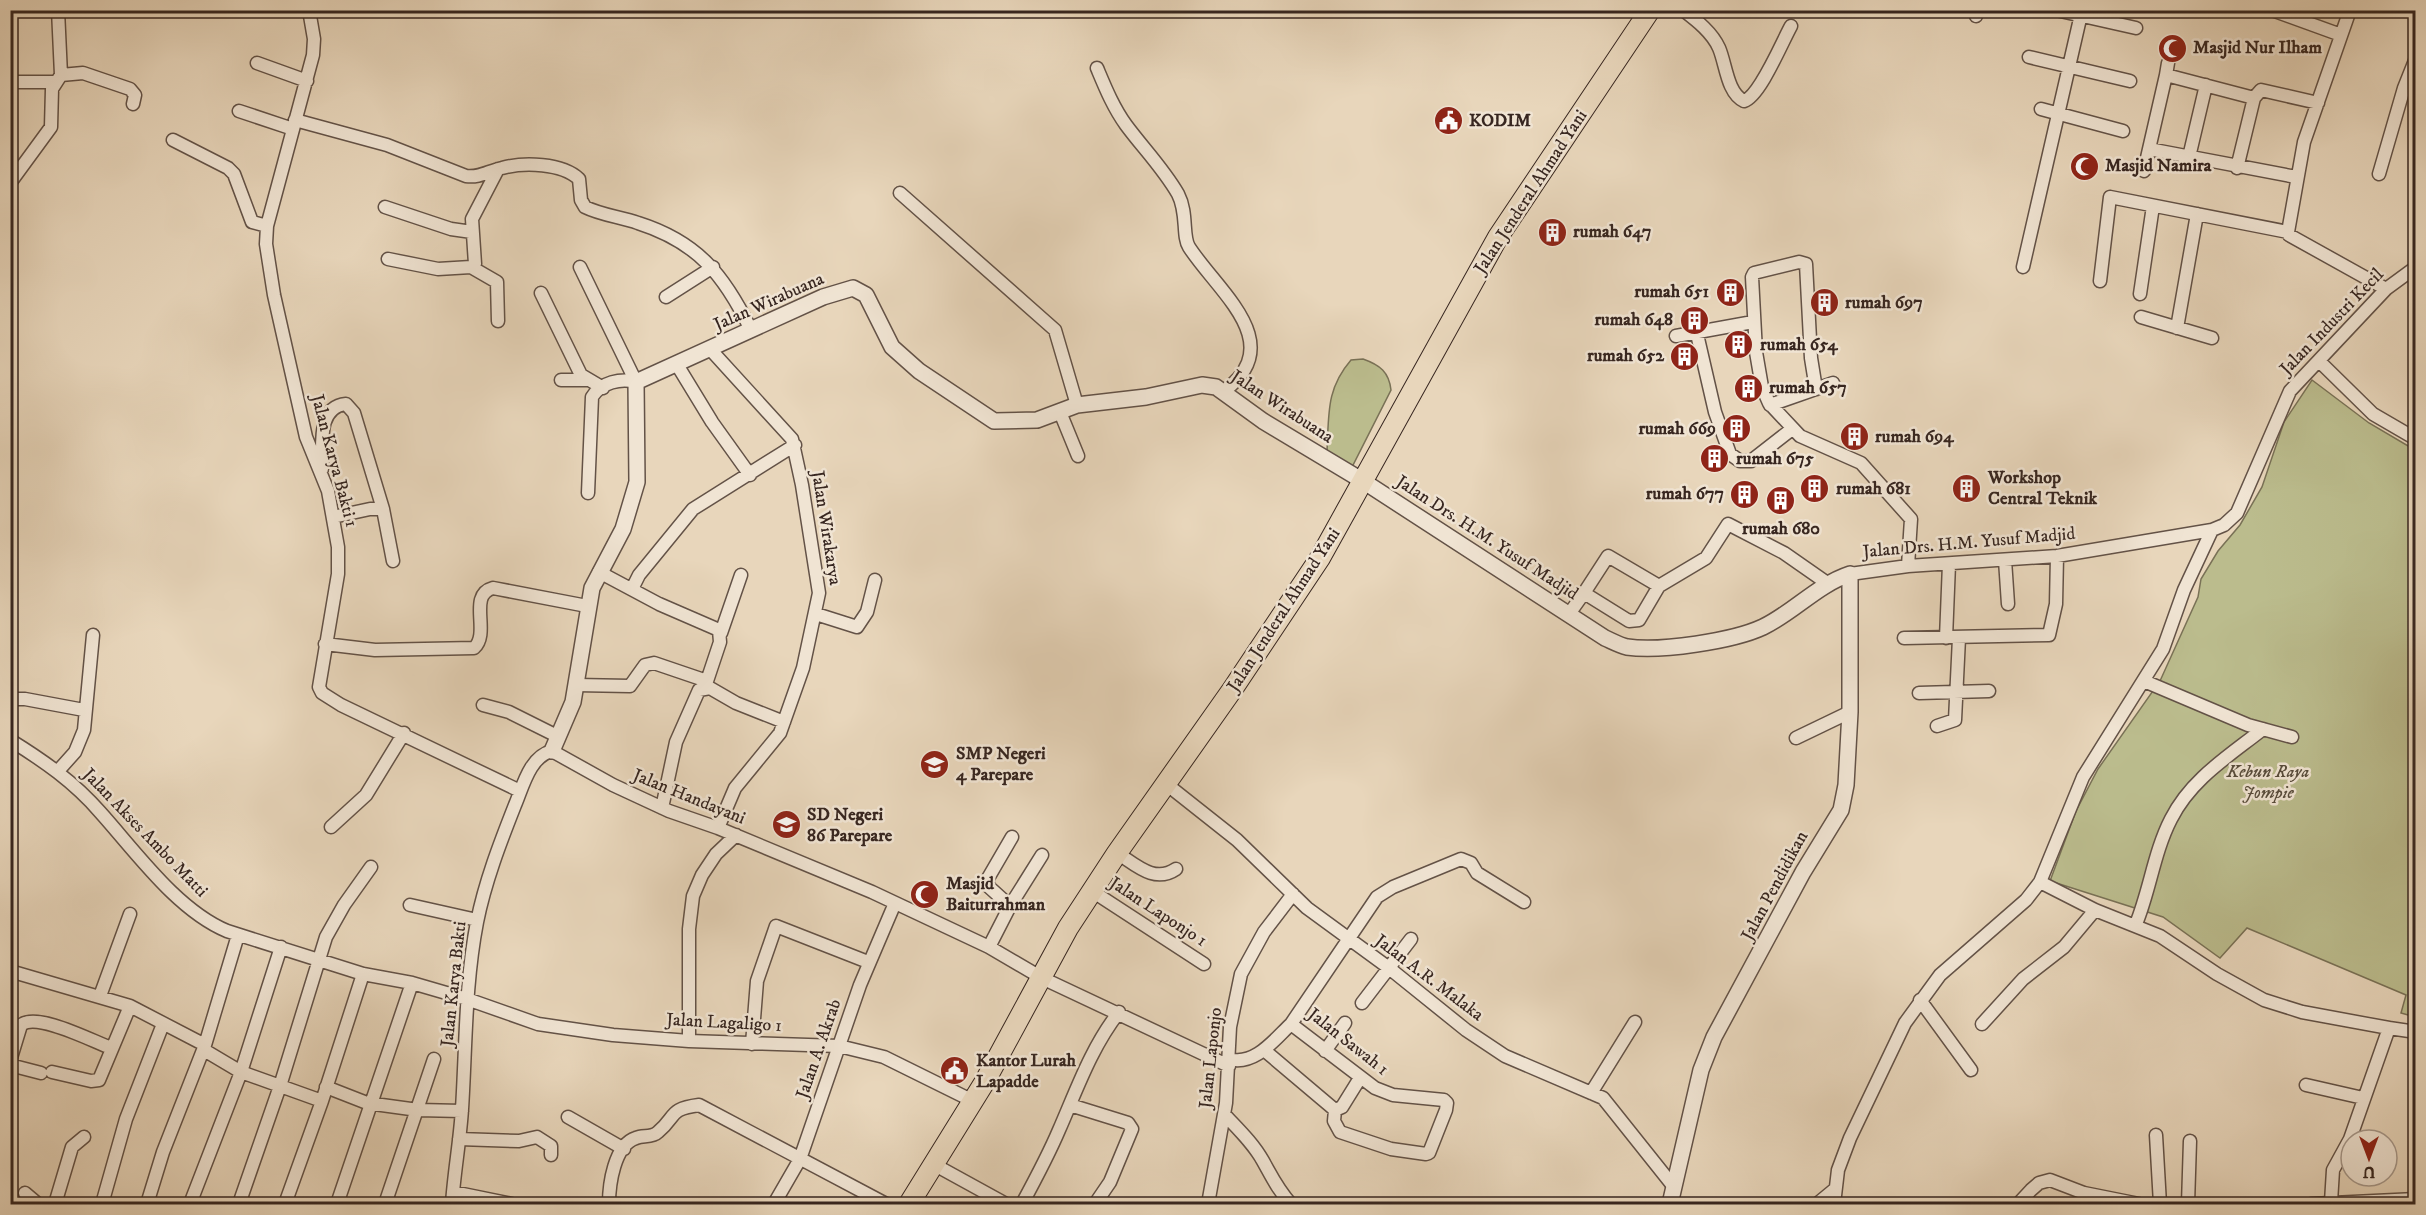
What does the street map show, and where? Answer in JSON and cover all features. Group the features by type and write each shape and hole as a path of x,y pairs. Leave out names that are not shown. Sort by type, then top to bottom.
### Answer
{"highway":[{"name":"Jalan Jenderal Ahmad Yani","path":"909,1204 973,1101 1068,928 1116,853 1232,690 1320,558 1508,221 1650,10"}],"street":[{"path":"10,183 51,127 52,89 58,79 58,10"},
{"name":"Jalan Karya Bakti 1","path":"309,10 314,39 307,81 267,226 266,244 274,295 306,437 322,473 333,517 340,563 318,678 319,687 322,693 520,791"},
{"path":"1683,10 1705,28 1716,44 1736,94 1744,101 1750,99 1758,88 1791,26"},
{"path":"2056,10 2082,14 2136,28"},
{"path":"2272,10 2341,35"},
{"path":"2288,232 2304,142 2350,10"},
{"path":"2023,267 2082,14"},
{"path":"2029,57 2130,81"},
{"path":"2379,174 2415,58"},
{"path":"257,63 307,81"},
{"path":"1096,68 1124,122 1158,164 1178,195 1185,212 1188,246 1249,331 1252,344 1250,361 1243,373 1224,391"},
{"path":"2144,171 2167,69 2206,85 2254,98"},
{"path":"10,82 58,79 83,73 130,88 135,95 133,104"},
{"path":"2188,157 2206,85"},
{"path":"2237,168 2247,117 2254,98 2261,90 2318,103"},
{"path":"2041,109 2123,130"},
{"path":"239,111 387,145 460,175 476,177 514,166 568,170 579,179 581,200 585,207 640,223 677,240 713,267 735,298 751,330"},
{"path":"173,140 228,168 238,181 252,222 267,226"},
{"path":"2149,149 2237,168 2296,177"},
{"path":"471,267 475,264 472,219 498,169"},
{"path":"900,193 1055,330 1077,405"},
{"path":"2100,281 2110,197 2288,232 2326,257 2386,289"},
{"path":"2140,294 2153,206"},
{"path":"385,207 451,229 472,232"},
{"path":"2177,328 2197,214"},
{"path":"388,259 438,269 471,267 497,282 498,321"},
{"path":"1816,389 1811,358 1806,264 1799,262 1752,274 1753,322 1762,387 1770,405 1792,429 1805,439 1859,461 1910,517 1912,524 1908,566"},
{"path":"552,751 572,706 587,606 599,572 623,529 637,482 636,381 580,267"},
{"path":"666,297 713,267"},
{"name":"Jalan Industri Kecil","path":"2212,530 2224,525 2236,513 2290,391 2320,362 2386,289 2415,267"},
{"name":"Jalan Wirabuana","path":"636,381 823,297 853,288 861,290 866,295 892,347 919,371 989,419 1018,423 1077,405 1146,397 1202,385 1224,391 1263,421 1362,481"},
{"path":"541,293 569,354 586,380"},
{"path":"2141,317 2212,338"},
{"path":"1676,336 1753,322"},
{"path":"1697,334 1715,412 1730,454 1740,461 1751,461 1792,429"},
{"name":"Jalan Wirakarya","path":"710,349 781,424 795,445 817,579 816,614 803,668 784,722 775,741 735,788 718,828"},
{"path":"2320,362 2373,414 2415,438"},
{"path":"676,363 712,422 750,475"},
{"path":"588,493 592,397 603,387 620,379 636,381"},
{"path":"561,380 586,380 603,387"},
{"path":"1770,405 1833,383"},
{"path":"322,473 326,416 334,406 345,404 354,413 383,509 393,561"},
{"path":"1060,412 1078,456"},
{"path":"632,589 639,575 693,509 795,445"},
{"name":"Jalan Drs. H.M. Yusuf Madjid","path":"1362,481 1569,614 1617,644 1627,647 1666,646 1728,638 1764,626 1827,583 1850,574 1908,566 2057,556 2212,530"},
{"path":"333,517 370,509 383,509"},
{"path":"1584,593 1626,620 1633,621 1642,618 1659,586 1706,558 1728,525 1784,553 1827,583"},
{"path":"1834,1204 1834,1190 1850,1138 1901,1031 1920,1000 1940,975 2026,900 2040,882 2083,777 2163,649 2184,590 2212,530"},
{"path":"1569,614 1608,556 1659,586"},
{"path":"1904,638 2049,635 2056,604 2057,556"},
{"path":"2006,560 2008,604"},
{"path":"1937,726 1955,720 1957,692 1949,564"},
{"path":"599,572 721,633"},
{"name":"Jalan Pendidikan","path":"1670,1204 1701,1070 1714,1038 1772,935 1803,872 1841,810 1846,785 1850,712 1850,574"},
{"path":"662,808 676,742 692,700 699,690 707,685 721,633 741,575"},
{"path":"816,614 857,627 867,612 875,580"},
{"path":"325,644 375,650 474,648 480,640 481,597 487,590 493,588 587,606"},
{"path":"58,771 75,752 81,740 93,635"},
{"path":"576,685 630,686 646,664 654,663 707,685 736,703 784,722"},
{"path":"2144,681 2199,706 2292,737"},
{"path":"1918,693 1989,691"},
{"path":"10,699 25,699 84,710"},
{"path":"483,705 509,712 558,737"},
{"path":"1796,738 1850,712"},
{"path":"2136,924 2149,892 2162,842 2180,803 2196,783 2221,760 2263,729"},
{"path":"331,827 366,795 405,734"},
{"name":"Jalan Akses Ambo Matti","path":"10,740 58,771 100,812 166,885 209,923 363,974 467,999"},
{"name":"Jalan Handayani","path":"552,751 613,785 662,808 736,835 895,903 989,947 1042,978 1229,1062"},
{"name":"Jalan Karya Bakti","path":"453,1198 462,1110 467,999 477,920 495,855 520,791 536,760 544,753 552,751"},
{"name":"Jalan A.R. Malaka","path":"1165,783 1237,840 1307,908 1349,941 1389,968 1466,1030 1505,1056 1591,1093 1612,1107 1639,1146 1674,1187"},
{"path":"689,1041 689,929 693,896 702,875 716,854 736,835"},
{"path":"1010,906 989,887 987,880 1012,837"},
{"path":"1116,853 1149,873 1168,874 1176,869"},
{"path":"989,947 1010,906 1042,855"},
{"name":"Jalan Sawah 1","path":"1335,1110 1334,1121 1340,1132 1391,1149 1429,1154 1446,1110 1447,1103 1443,1100 1393,1095 1360,1078 1291,1024 1377,897 1393,887 1453,860 1467,860 1478,873 1524,902"},
{"path":"238,1204 280,1086 330,926 371,867"},
{"path":"2040,882 2096,910 2136,924 2160,936 2217,974 2264,1000 2302,1012 2415,1032"},
{"name":"Jalan Laponjo 1","path":"1092,891 1204,964"},
{"name":"Jalan Laponjo","path":"1208,1204 1224,1114 1230,1027 1241,974 1263,932 1293,894"},
{"name":"Jalan A. Akrab","path":"774,1204 800,1159 868,962 895,903"},
{"path":"410,905 477,920"},
{"path":"1982,1024 2023,979 2064,947 2096,910"},
{"path":"100,996 130,914"},
{"path":"752,1044 757,981 776,926 868,962"},
{"path":"147,1204 172,1127 204,1048 238,934"},
{"path":"1362,1003 1411,939"},
{"path":"190,1204 241,1072 281,947"},
{"path":"10,971 130,1006 241,1072 322,1101"},
{"path":"285,1204 322,1101 363,974"},
{"path":"337,1204 412,984"},
{"name":"Jalan Lagaligo 1","path":"467,999 538,1024 613,1035 689,1041 839,1046 884,1057 973,1101"},
{"path":"1920,1000 1971,1070"},
{"path":"111,1048 63,1028 30,1021 21,1025 10,1063 96,1081 104,1071 111,1048 130,1006"},
{"path":"1022,1204 1098,1041 1119,1012"},
{"path":"1591,1093 1635,1022"},
{"path":"1325,1051 1345,1023"},
{"path":"102,1204 126,1119 163,1024"},
{"path":"1229,1062 1245,1061 1264,1050 1291,1024"},
{"path":"2331,1202 2331,1176 2350,1139 2389,1028"},
{"path":"1264,1050 1335,1110 1342,1107 1360,1078"},
{"path":"385,1204 434,1059"},
{"path":"2306,1085 2363,1098"},
{"path":"326,1087 373,1103 418,1110 462,1110"},
{"path":"609,1204 611,1179 624,1149 638,1137 654,1135 660,1131 673,1112 699,1105 886,1204"},
{"path":"1070,1105 1128,1123 1132,1129 1110,1182 1095,1204"},
{"path":"1224,1114 1251,1143 1264,1162 1276,1188 1291,1204"},
{"path":"568,1117 624,1149"},
{"path":"2156,1135 2160,1204"},
{"path":"55,1204 72,1147 84,1137"},
{"path":"459,1139 519,1141 537,1137 551,1146 551,1155"},
{"path":"2188,1204 2190,1141"},
{"path":"934,1165 1006,1204"},
{"path":"2018,1204 2039,1183 2050,1180 2084,1193 2139,1204"},
{"path":"1817,1204 1834,1190"},
{"path":"25,1193 38,1204"},
{"path":"453,1198 512,1204"},
{"path":"2311,1204 2415,1199"}],"green space":[{"path":"1363,359 1383,370 1391,390 1351,469 1327,451 1330,403 1337,381 1351,360"},
{"name":"Kebun Raya Jompie","path":"2312,380 2369,423 2415,450 2415,1017 2401,1013 2406,995 2247,928 2220,958 2163,917 2050,881 2076,811 2098,769 2160,681 2198,597 2201,579 2218,551 2240,525 2262,487 2284,422"}],"place":[{"name":"Masjid Nur Ilham","path":"2172,48"},
{"name":"KODIM","path":"1448,121"},
{"name":"Masjid Namira","path":"2084,166"},
{"name":"rumah 647","path":"1552,232"},
{"name":"rumah 651","path":"1730,292"},
{"name":"rumah 697","path":"1824,303"},
{"name":"rumah 648","path":"1694,320"},
{"name":"rumah 654","path":"1739,345"},
{"name":"rumah 652","path":"1685,356"},
{"name":"rumah 657","path":"1748,388"},
{"name":"rumah 669","path":"1737,429"},
{"name":"rumah 694","path":"1854,437"},
{"name":"rumah 675","path":"1715,459"},
{"name":"Workshop Central Teknik","path":"1967,488"},
{"name":"rumah 681","path":"1815,489"},
{"name":"rumah 677","path":"1745,494"},
{"name":"rumah 680","path":"1781,500"},
{"name":"SMP Negeri 4 Parepare","path":"935,764"},
{"name":"SD Negeri 86 Parepare","path":"786,825"},
{"name":"Masjid Baiturrahman","path":"925,894"},
{"name":"Kantor Lurah Lapadde","path":"955,1071"}]}
